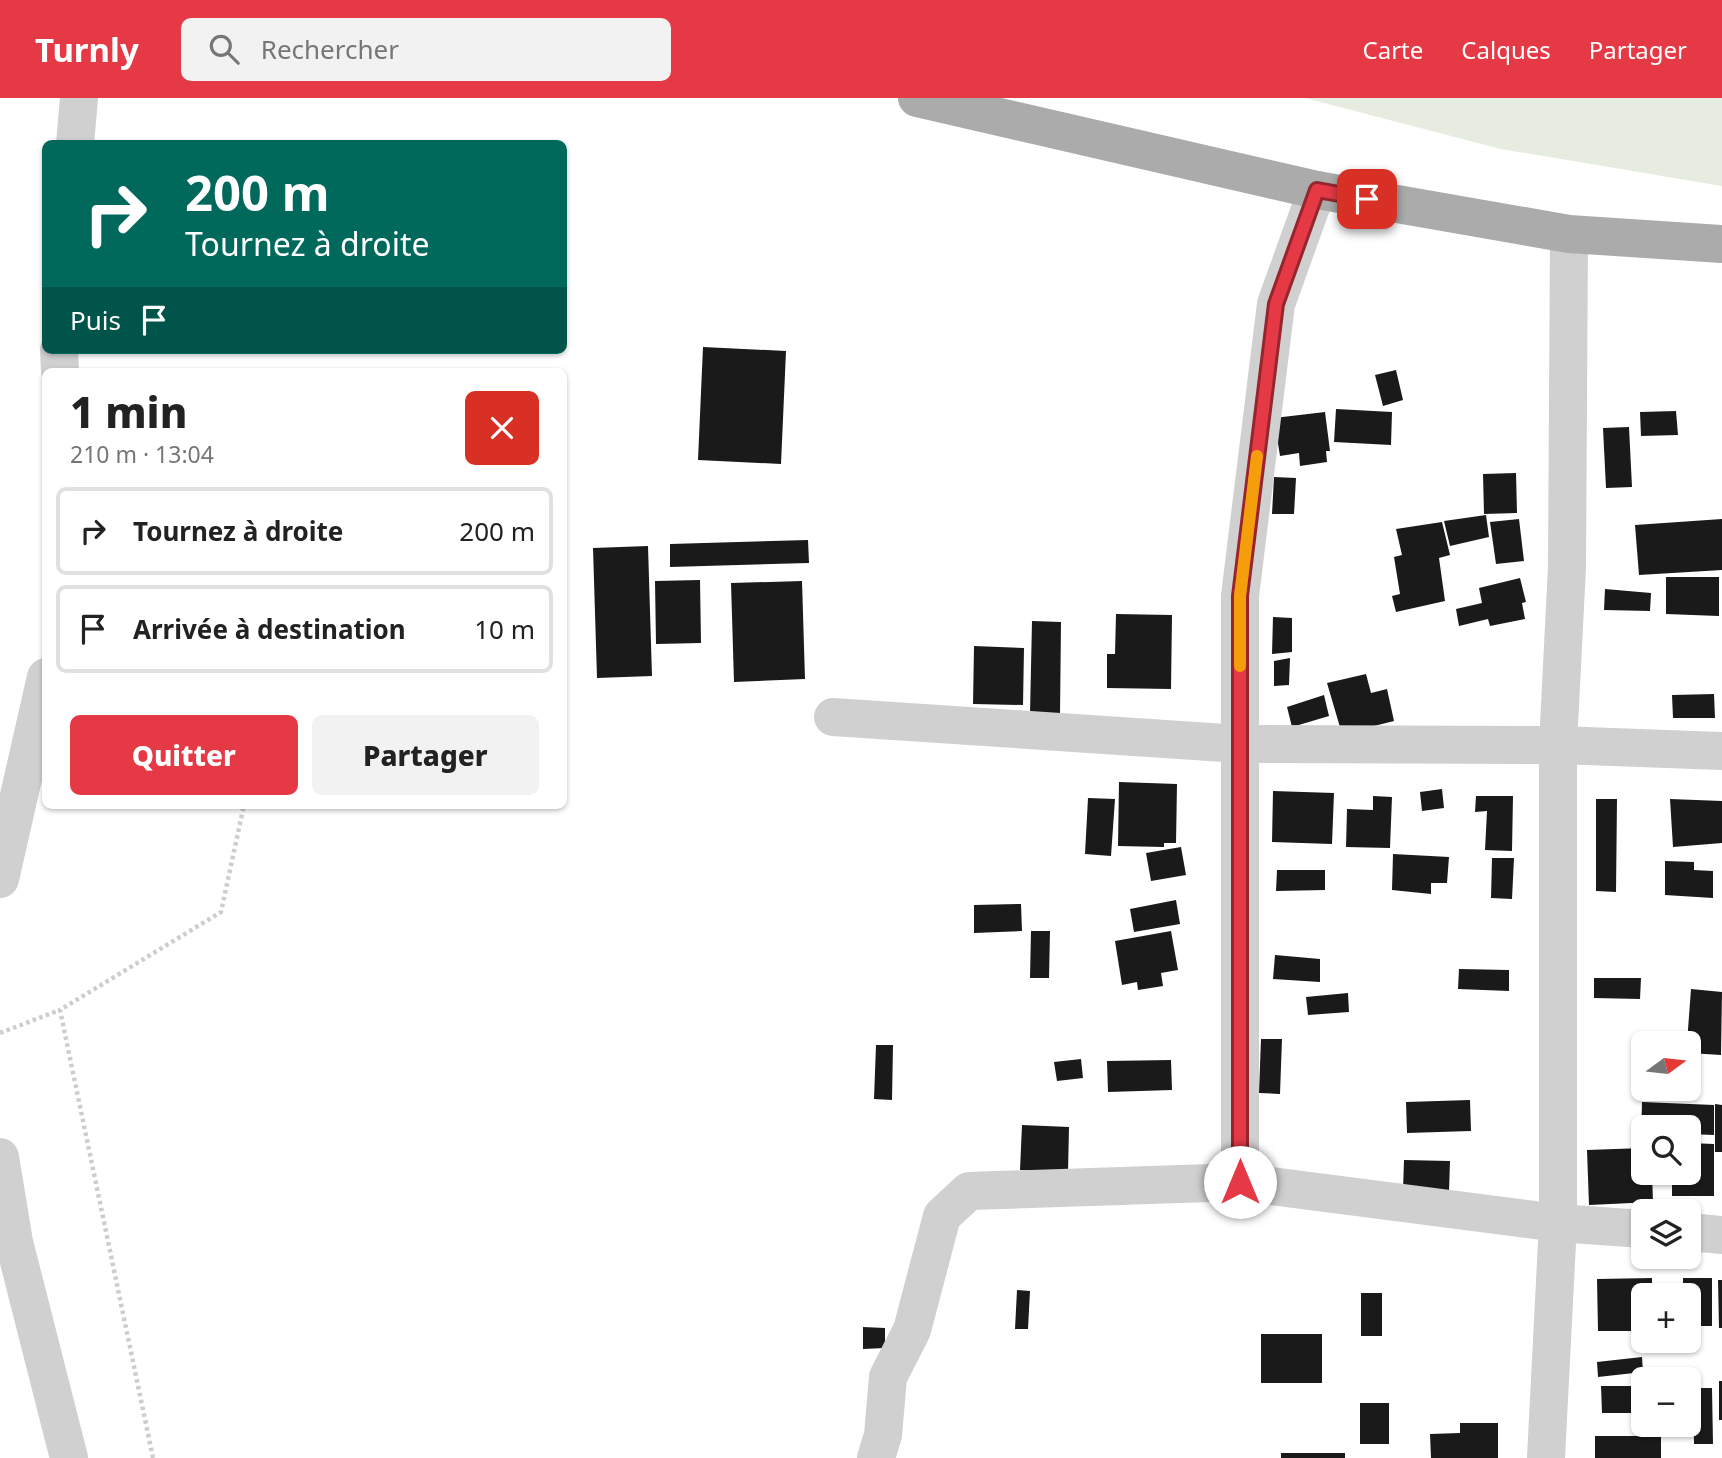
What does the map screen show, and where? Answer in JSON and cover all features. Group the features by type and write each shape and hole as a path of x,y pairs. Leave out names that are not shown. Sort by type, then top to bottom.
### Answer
{"main road":[{"path":"917,98 1317,190 1569,234 1722,244"}],"street":[{"path":"75,140 79,98"},
{"path":"1240,1182 1240,596 1276,304 1317,190"},
{"path":"1546,1458 1558,1223 1558,744 1567,567 1569,234"},
{"path":"0,878 42,694"},
{"path":"833,717 1240,744 1558,744 1722,751"},
{"path":"0,1157 14,1242 69,1458"},
{"path":"876,1458 883,1435 888,1377 912,1330 942,1216 969,1191 1240,1182 1558,1223 1631,1228"},
{"path":"1701,1233 1722,1235"}],"path":[{"path":"0,1033 60,1010 221,912 243,809"},
{"path":"60,1010 153,1458"}],"shaded area":[{"path":"1305,98 1722,98 1722,186 1501,149"}],"building":[{"path":"703,347 786,351 781,464 698,460"},
{"path":"1396,370 1403,400 1383,406 1375,375"},
{"path":"1336,409 1392,412 1391,445 1334,442"},
{"path":"1676,411 1678,435 1641,436 1640,412"},
{"path":"1325,412 1330,451 1326,451 1327,462 1300,466 1299,453 1280,456 1274,418"},
{"path":"1629,427 1632,487 1606,488 1603,428"},
{"path":"1516,473 1517,513 1484,514 1483,474"},
{"path":"1274,477 1296,478 1294,514 1272,514"},
{"path":"1486,515 1489,537 1450,546 1444,521"},
{"path":"1519,519 1524,561 1496,564 1490,522"},
{"path":"1722,519 1722,570 1639,575 1635,525"},
{"path":"1442,522 1450,555 1439,558 1445,601 1396,612 1392,596 1400,594 1394,557 1402,555 1396,529"},
{"path":"808,540 809,563 670,567 670,544"},
{"path":"648,546 652,676 597,678 593,548"},
{"path":"1666,577 1719,577 1719,616 1666,614"},
{"path":"1520,578 1526,602 1522,603 1525,619 1490,626 1488,619 1459,626 1456,609 1482,603 1479,588"},
{"path":"700,580 701,643 656,644 655,581"},
{"path":"802,581 805,679 734,682 731,583"},
{"path":"1605,589 1651,593 1650,611 1604,610"},
{"path":"1116,614 1172,615 1171,689 1107,688 1107,654 1115,654"},
{"path":"1273,617 1292,618 1292,652 1272,654"},
{"path":"1032,621 1061,622 1060,715 1030,714"},
{"path":"974,646 1024,648 1023,705 973,704"},
{"path":"1290,658 1289,685 1274,686 1274,661"},
{"path":"1366,674 1371,693 1387,689 1394,721 1342,734 1327,683"},
{"path":"1714,694 1715,718 1673,718 1672,695"},
{"path":"1324,695 1329,716 1292,727 1287,707"},
{"path":"1119,782 1177,784 1176,843 1164,843 1164,847 1118,846"},
{"path":"1442,789 1444,808 1422,811 1420,792"},
{"path":"1273,791 1334,793 1332,844 1272,842"},
{"path":"1373,796 1392,797 1390,848 1346,847 1347,809 1373,810"},
{"path":"1476,796 1513,796 1512,851 1485,850 1487,811 1475,812"},
{"path":"1088,798 1115,799 1111,856 1085,854"},
{"path":"1596,799 1617,799 1616,892 1596,891"},
{"path":"1670,799 1722,801 1722,843 1673,847"},
{"path":"1181,847 1186,875 1151,881 1146,853"},
{"path":"1393,854 1449,857 1447,883 1431,883 1431,894 1392,890"},
{"path":"1492,858 1514,858 1512,899 1491,898"},
{"path":"1665,861 1694,862 1694,870 1713,871 1713,898 1665,895"},
{"path":"1277,870 1325,870 1325,890 1276,891"},
{"path":"1176,900 1180,924 1134,932 1130,909"},
{"path":"1021,904 1022,931 974,933 974,905"},
{"path":"1031,931 1050,931 1049,978 1030,978"},
{"path":"1171,931 1178,970 1161,973 1163,986 1138,990 1137,982 1122,985 1115,941"},
{"path":"1275,955 1320,959 1320,982 1273,979"},
{"path":"1459,969 1509,970 1509,991 1458,989"},
{"path":"1594,978 1641,978 1640,999 1594,998"},
{"path":"1691,989 1722,992 1721,1055 1701,1054 1701,1031 1688,1031"},
{"path":"1348,993 1349,1012 1308,1015 1306,997"},
{"path":"1261,1039 1282,1039 1280,1094 1259,1093"},
{"path":"876,1045 893,1045 892,1100 874,1099"},
{"path":"1081,1059 1083,1078 1057,1081 1054,1062"},
{"path":"1171,1060 1172,1090 1108,1092 1107,1061"},
{"path":"1470,1100 1471,1131 1407,1133 1406,1102"},
{"path":"1642,1102 1714,1105 1714,1135 1701,1134 1701,1115 1642,1115"},
{"path":"1715,1104 1722,1105 1722,1152 1715,1152"},
{"path":"1022,1125 1069,1127 1068,1172 1020,1170"},
{"path":"1701,1143 1714,1144 1714,1196 1672,1196 1672,1185 1701,1185"},
{"path":"1631,1148 1631,1185 1652,1185 1653,1199 1589,1205 1587,1150"},
{"path":"1404,1160 1450,1161 1449,1192 1403,1190"},
{"path":"1652,1278 1652,1283 1631,1283 1631,1331 1598,1331 1597,1279"},
{"path":"1683,1278 1712,1278 1712,1326 1701,1326 1701,1283 1683,1283"},
{"path":"1718,1280 1722,1280 1722,1328 1719,1328"},
{"path":"1017,1290 1030,1291 1028,1329 1015,1329"},
{"path":"1361,1293 1382,1293 1382,1336 1361,1336"},
{"path":"863,1327 885,1328 885,1348 863,1349"},
{"path":"1261,1334 1322,1334 1322,1383 1261,1383"},
{"path":"1642,1357 1643,1367 1631,1367 1631,1373 1598,1377 1597,1362"},
{"path":"1719,1381 1722,1381 1722,1420 1719,1420"},
{"path":"1601,1386 1631,1386 1631,1413 1602,1413"},
{"path":"1701,1388 1712,1388 1713,1444 1694,1444 1694,1437 1701,1437"},
{"path":"1360,1403 1389,1403 1389,1444 1360,1444"},
{"path":"1460,1423 1498,1423 1498,1458 1431,1458 1430,1434 1460,1433"},
{"path":"1595,1436 1661,1437 1661,1458 1595,1458"},
{"path":"1281,1453 1345,1453 1345,1458 1281,1458"}],"slow traffic":[{"path":"1240,666 1240,596 1257,456"}],"route":[{"path":"1240,1182 1240,596 1276,304 1317,190 1367,199"}]}
